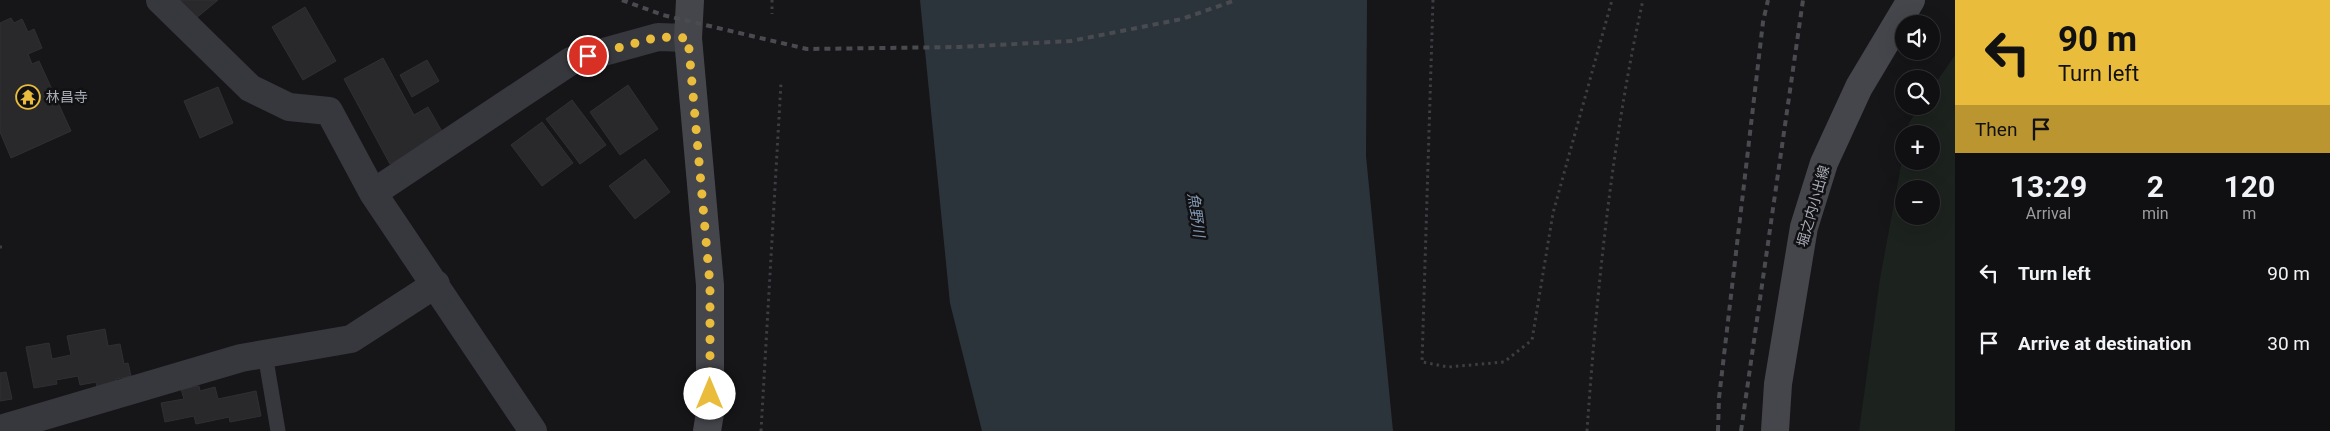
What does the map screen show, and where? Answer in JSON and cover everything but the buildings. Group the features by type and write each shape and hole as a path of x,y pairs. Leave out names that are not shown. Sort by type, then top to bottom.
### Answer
{"main road":[{"path":"690,0 688,38 710,285 710,413 707,431"},
{"name":"堀之内小出線","path":"1775,431 1778,384 1804,227 1824,163 1859,87 1911,0"}],"street":[{"path":"160,0 250,88 289,107 329,111 373,193 436,284 533,431"},
{"path":"373,193 570,61 658,37 688,38"},
{"path":"0,428 241,358 351,339 436,284"}],"lane":[{"path":"265,354 278,431"}],"path":[{"path":"772,0 772,14"},
{"path":"1432,0 1422,362 1448,367 1504,362 1532,340 1553,213 1612,0"},
{"path":"1586,431 1610,194 1628,67 1643,0"},
{"path":"761,431 781,83"}],"shaded area":[{"path":"1955,55 1955,431 1859,431 1880,279 1895,198 1895,225 1940,225 1940,180 1898,180 1900,170 1940,170 1940,125 1909,125 1914,115 1940,115 1940,77"}],"water":[{"name":"魚野川","path":"920,0 1367,0 1366,156 1393,431 982,431 950,303"}],"railway":[{"path":"622,0 663,15 807,49 959,47 1071,41 1182,19 1236,0"},
{"path":"1718,431 1719,398 1763,22 1768,0"},
{"path":"1741,431 1803,0"}],"place":[{"name":"林昌寺","path":"28,97"}],"route":[{"path":"588,56 658,37 688,38 710,285 710,394"}]}
